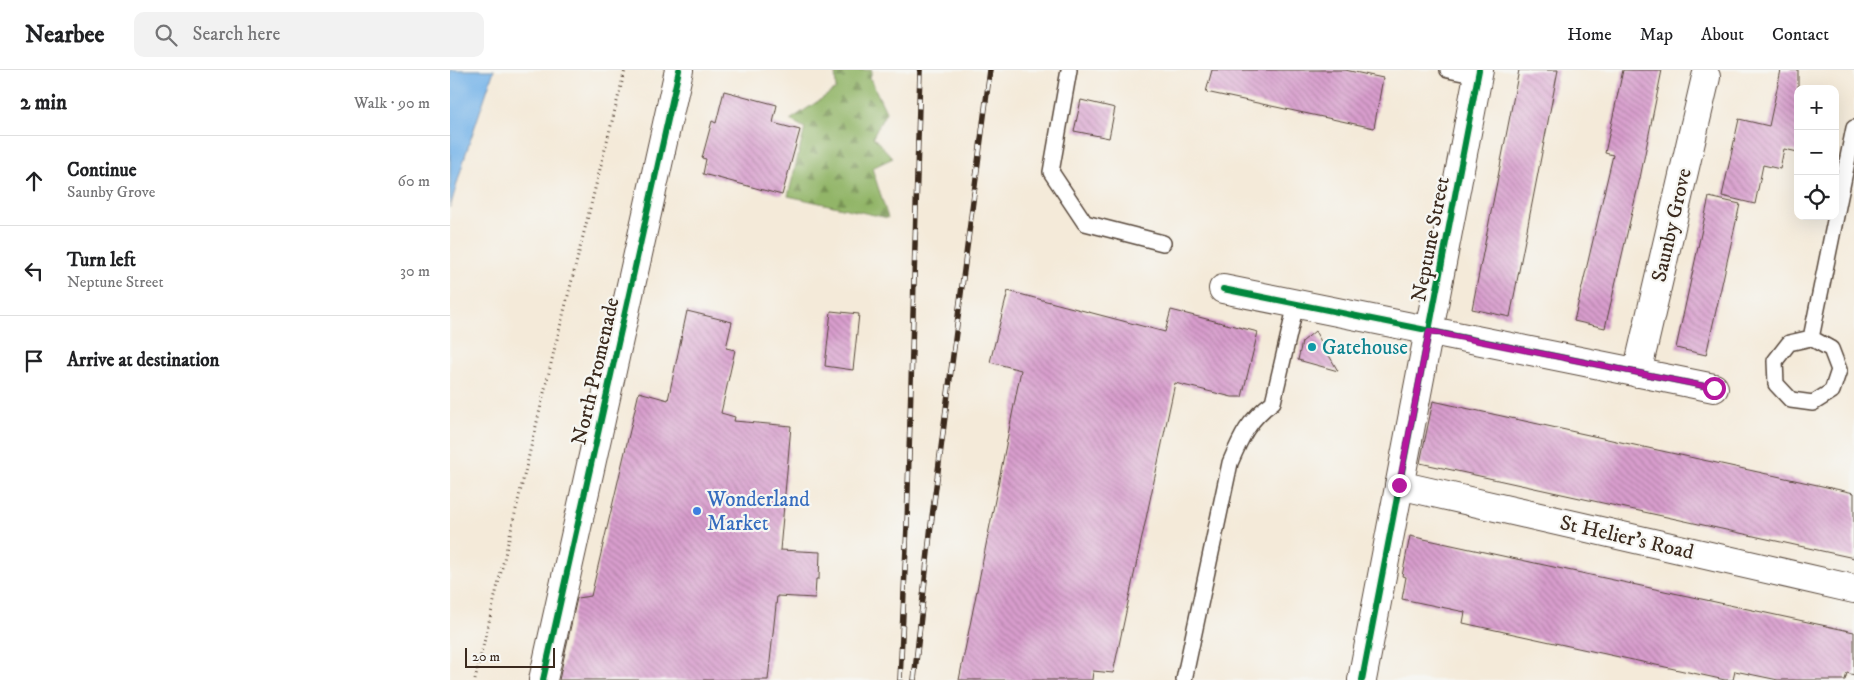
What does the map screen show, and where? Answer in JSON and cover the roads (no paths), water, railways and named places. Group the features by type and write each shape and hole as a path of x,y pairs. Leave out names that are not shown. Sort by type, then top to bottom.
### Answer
{"street":[{"name":"North Promenade","path":"543,680 679,70"},
{"name":"Neptune Street","path":"1362,680 1479,73"},
{"name":"Saunby Grove","path":"1636,373 1706,78"},
{"path":"1222,289 1714,388"},
{"name":"St Helier's Road","path":"1399,485 1854,589"}],"lane":[{"path":"1069,70 1051,172 1085,223 1163,243"},
{"path":"1448,70 1479,73"},
{"path":"1811,338 1854,128"},
{"path":"1184,680 1230,463 1245,430 1259,412 1273,402 1296,304"},
{"path":"1811,338 1831,349 1839,370 1832,391 1814,403 1791,400 1776,384 1775,361 1788,343 1811,338"}],"water":[{"path":"450,70 494,70 465,156 450,208"}],"railway":[{"path":"900,680 907,525 920,70"},
{"path":"914,680 931,525 990,70"}],"place":[{"name":"Gatehouse","path":"1312,347"},
{"name":"Wonderland Market","path":"697,511"}]}
